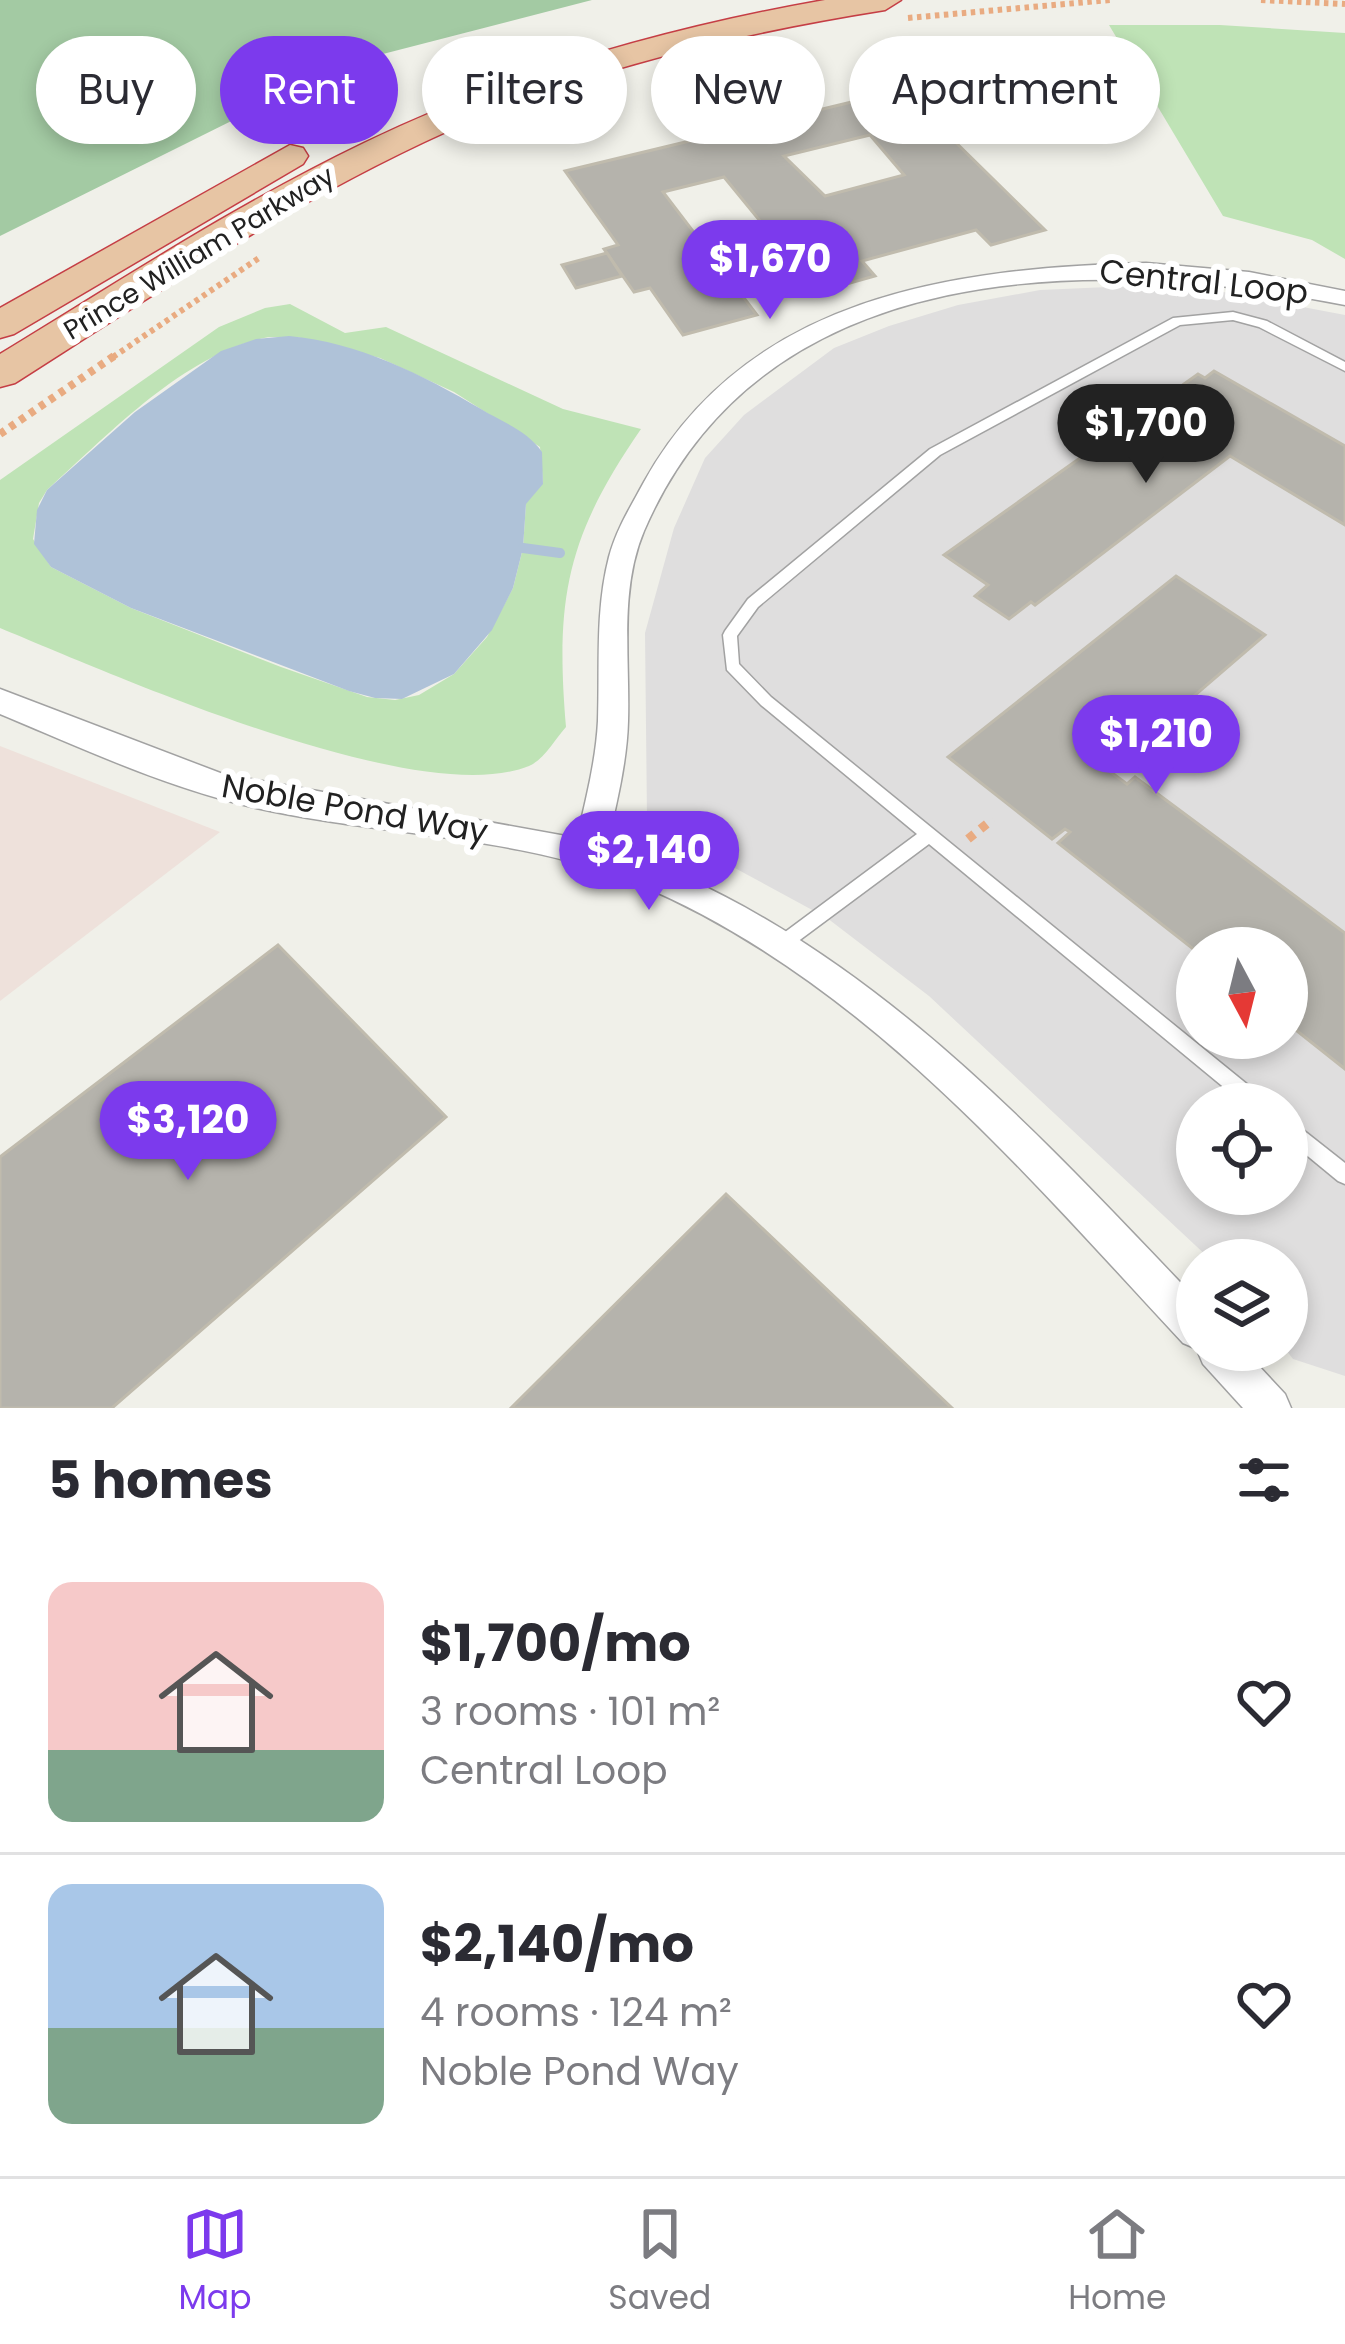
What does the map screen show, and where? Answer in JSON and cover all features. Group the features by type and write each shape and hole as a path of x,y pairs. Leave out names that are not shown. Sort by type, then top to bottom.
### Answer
{"highway":[{"name":"Prince William Parkway","path":"0,325 215,196 382,113 572,43 743,0"},
{"name":"Prince William Parkway","path":"0,373 290,195 452,117 545,82 676,43 885,11"}],"street":[{"name":"Central Loop","path":"590,856 610,751 613,608 629,535 643,501 686,435 716,402 769,361 810,335 879,306 939,287 1023,273 1156,269 1345,298"},
{"name":"Noble Pond Way","path":"0,701 163,768 249,794 476,829 590,856 697,894 783,943 903,1034 1076,1201 1176,1307"},
{"path":"1237,1371 1271,1408"}],"lane":[{"path":"1232,1083 766,701 732,666 730,635 753,603 935,452 1177,321 1232,316 1263,324 1345,367"},
{"path":"783,943 930,834"},
{"path":"1308,1145 1345,1175"}],"path":[{"path":"885,11 1110,0"},
{"path":"1262,0 1345,4"},
{"path":"0,434 260,257"},
{"path":"967,839 993,819"}],"shaded area":[{"path":"1131,286 1213,290 1345,315 1345,1376 1308,1364 1308,1239 1189,1239 929,996 827,918 720,860 663,836 647,818 645,633 674,528 705,458 744,415 834,348 958,305 1040,290"},
{"path":"0,746 220,832 0,1001"}],"green space":[{"path":"0,0 592,0 453,36 422,36 422,44 398,50 398,36 220,36 220,127 196,139 196,36 36,36 36,144 185,144 0,236"},
{"path":"1109,25 1220,25 1345,33 1345,259 1312,240 1223,216 1160,110 1160,36 1116,36"},
{"path":"290,304 345,333 386,327 563,409 641,429 582,536 565,604 566,727 535,763 479,775 415,770 342,754 187,704 0,628 0,480 219,327 265,308","holes":["269,337 297,337 380,358 454,392 540,447 543,483 526,503 523,548 513,588 487,637 454,674 419,695 395,700 367,697 131,608 51,567 33,539 39,503 47,490 150,398 238,346"]}],"water":[{"path":"289,336 340,345 413,373 514,428 542,452 543,484 526,504 523,548 513,588 492,630 454,674 402,699 349,691 131,608 51,567 34,544 37,510 47,490 135,412 221,351 256,339"}],"building":[{"path":"849,103 849,140 784,156 825,196 904,175 878,144 957,144 1045,230 991,245 976,230 862,261 875,276 818,292 724,177 663,192 757,315 683,335 650,288 634,292 604,249 618,245 565,171 677,144 825,144 825,108"},
{"path":"607,253 622,276 576,288 562,265"},
{"path":"1214,371 1345,446 1345,525 1230,456 1035,605 1031,602 1009,619 975,596 988,585 944,555 1198,374 1205,378"},
{"path":"1176,576 1265,635 1108,770 1127,784 1135,777 1345,933 1345,1069 1308,1040 1308,927 1176,927 1176,936 1058,843 1070,832 1065,829 1052,839 948,757"},
{"path":"278,945 446,1117 112,1408 0,1408 0,1157"},
{"path":"726,1194 952,1408 511,1408"}],"waterway":[{"path":"523,548 560,553"}]}
